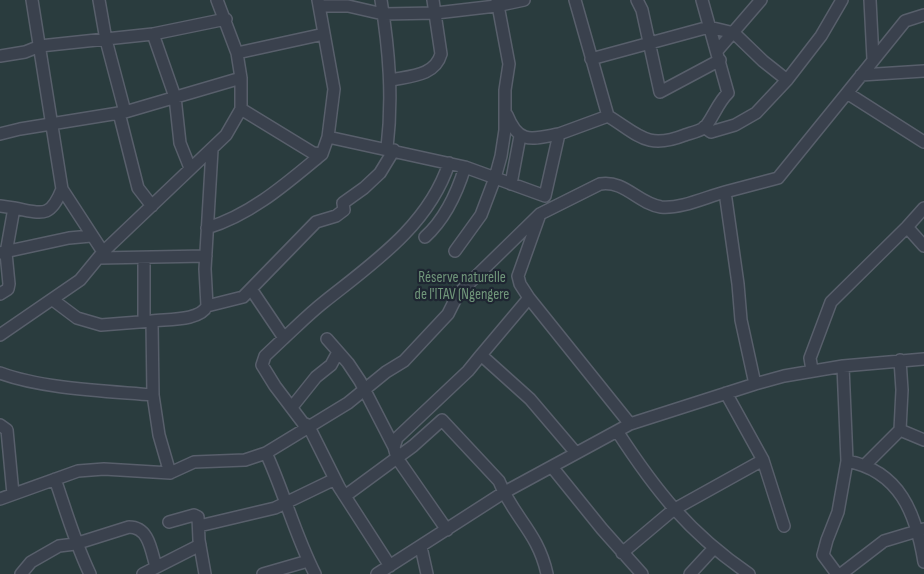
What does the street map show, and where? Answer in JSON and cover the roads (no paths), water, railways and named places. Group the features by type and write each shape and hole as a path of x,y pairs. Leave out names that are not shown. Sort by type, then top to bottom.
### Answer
{"street":[{"path":"0,206 43,214 49,212 57,204 62,189 54,124 32,0"},
{"path":"99,0 138,188 152,206"},
{"path":"0,335 80,280 101,255 226,135 241,109 241,78 237,53 226,19 217,0"},
{"path":"207,306 243,297 316,222 341,214 344,210 343,203 364,188 380,173 391,149 391,80 381,0"},
{"path":"391,80 430,71 439,62 441,54 433,0"},
{"path":"207,228 227,222 241,214 280,188 322,154 328,137 334,89 319,3 348,6 383,14 436,13 524,0"},
{"path":"637,0 642,10 660,92 718,55 762,0"},
{"path":"578,1 591,59 608,116 640,137 654,143 668,142 704,128 719,101 728,93 702,0"},
{"path":"704,128 711,132 735,125 756,113 787,80 821,36 842,0"},
{"path":"870,0 873,59"},
{"path":"455,251 481,215 495,178 505,130 505,90 509,64 498,3"},
{"path":"0,499 78,471 104,469 170,473 194,462 245,460 266,453 348,403 416,350 448,314 458,294 540,214 600,184 610,182 620,185 647,202 661,207 676,206 778,178 873,59 887,46 905,21 924,15"},
{"path":"0,56 25,52 40,46 93,38 106,40 153,34 226,19"},
{"path":"591,59 709,27 734,33 763,61 787,80"},
{"path":"153,34 176,97 180,143 190,168"},
{"path":"237,53 324,34"},
{"path":"860,75 924,71"},
{"path":"0,134 122,112 241,78"},
{"path":"847,93 924,142"},
{"path":"241,109 313,153 322,154"},
{"path":"505,111 512,126 520,136 530,139 559,134 608,116"},
{"path":"559,134 540,214 518,276 520,284 529,298 565,346 630,424"},
{"path":"511,184 520,136"},
{"path":"328,137 391,149 449,163 545,196"},
{"path":"52,300 77,318 101,325 196,315 205,310 207,306 206,256 212,150"},
{"path":"390,566 335,479 308,426 303,423 275,386 262,365 265,356 322,303 399,241 426,211 441,185 449,163"},
{"path":"425,238 433,231 447,209 465,168"},
{"path":"62,189 92,236 101,255"},
{"path":"725,192 741,320 754,384"},
{"path":"0,294 8,289 9,284 3,253 14,208"},
{"path":"812,370 810,358 831,302 908,227 924,208"},
{"path":"908,227 924,246"},
{"path":"3,253 69,238 92,236"},
{"path":"101,255 144,258 206,256"},
{"path":"144,258 153,395 159,435 170,473"},
{"path":"251,289 284,338"},
{"path":"396,452 397,438 407,426 468,371 529,298"},
{"path":"327,339 348,363 373,403 396,452 447,530"},
{"path":"292,407 316,377 331,365 338,352"},
{"path":"481,355 530,399 576,453"},
{"path":"377,574 504,493 630,424 754,384 812,370 924,359"},
{"path":"865,465 900,430 902,390 900,360"},
{"path":"837,574 823,555 826,540 838,512 847,461 843,366"},
{"path":"0,373 12,378 86,389 153,395"},
{"path":"726,393 762,460 784,526"},
{"path":"345,496 396,452 442,420 499,481 504,493 537,542 547,574"},
{"path":"0,425 7,430 13,494"},
{"path":"900,430 924,440"},
{"path":"617,431 673,510 714,548 750,574"},
{"path":"266,453 308,561 315,574"},
{"path":"622,553 673,510 762,460"},
{"path":"847,461 865,465 894,485 904,498 921,529 924,562"},
{"path":"552,467 622,553 642,574"},
{"path":"55,479 73,532 75,544 90,574"},
{"path":"199,526 241,518 287,503 335,479"},
{"path":"169,522 194,515 198,516 205,574"},
{"path":"21,574 24,568 37,557 60,546 75,544 129,527 137,528 146,535 156,567"},
{"path":"841,574 884,541 921,529"},
{"path":"143,574 200,544"},
{"path":"421,547 427,574"},
{"path":"690,574 714,548"},
{"path":"264,574 308,561"}],"park label":[{"name":"Réserve naturelle de l'ITAV (Ngengere","path":"462,286"}]}
